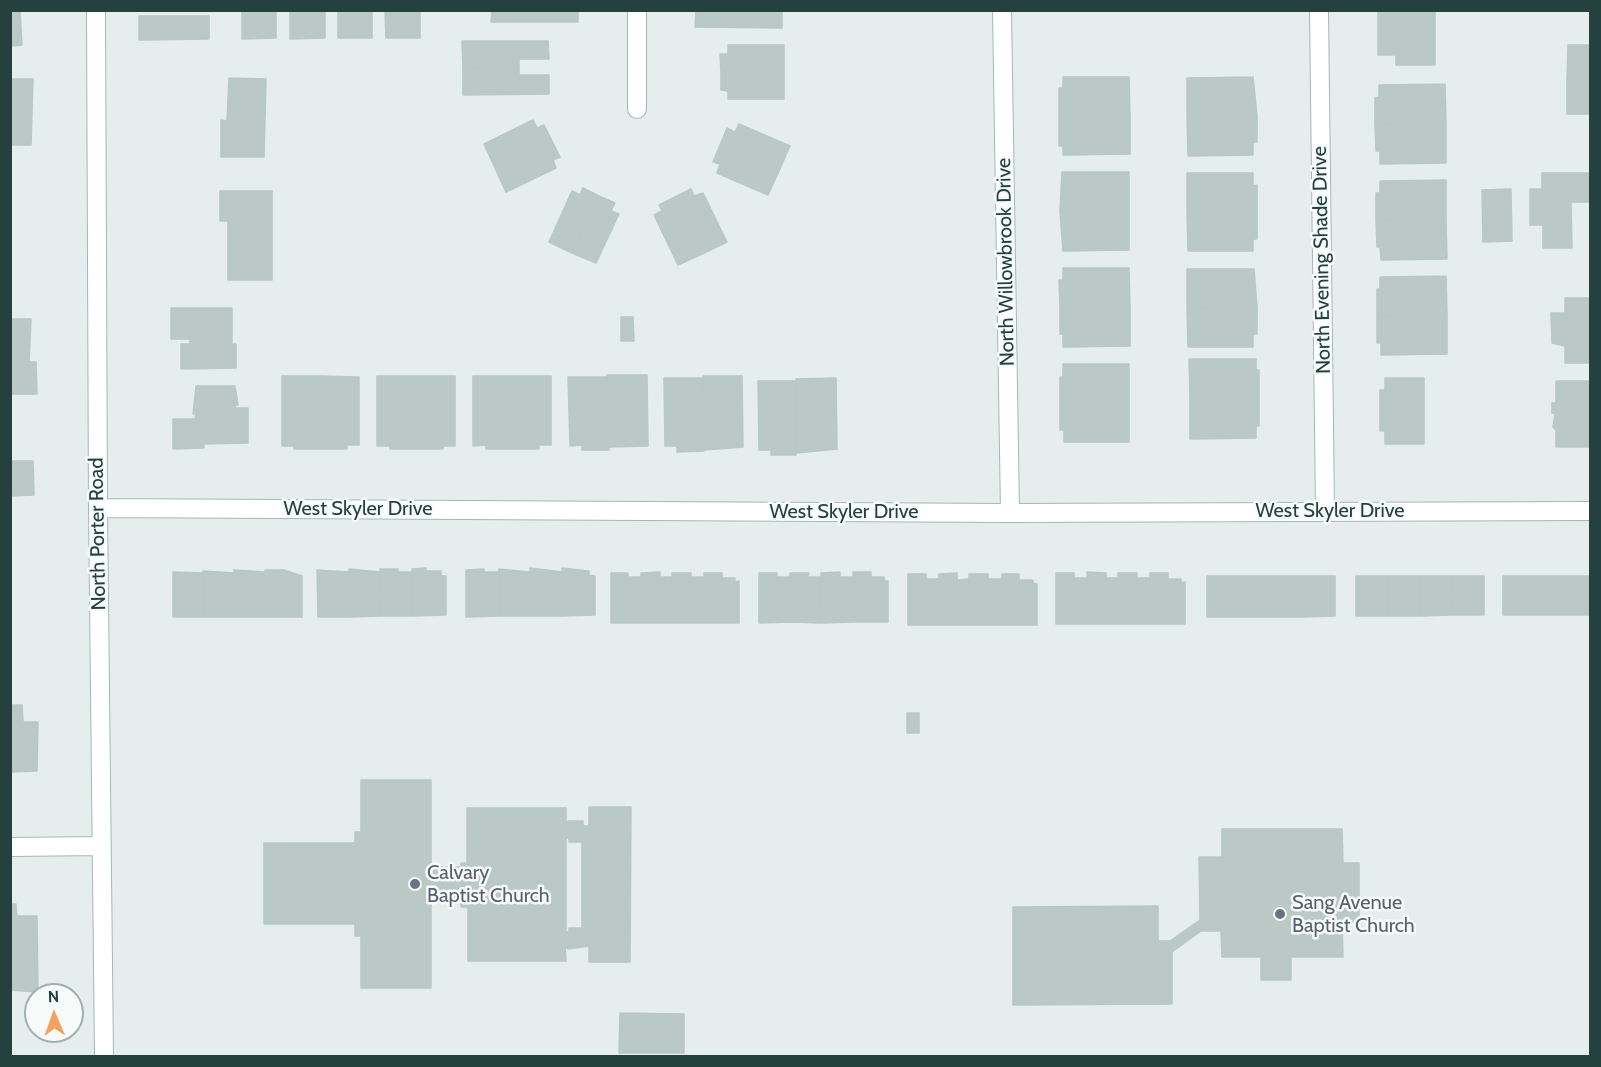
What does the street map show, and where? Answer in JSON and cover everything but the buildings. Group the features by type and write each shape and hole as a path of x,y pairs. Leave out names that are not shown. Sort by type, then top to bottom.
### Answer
{"street":[{"name":"North Porter Road","path":"96,10 98,508 104,1056"},
{"path":"637,10 638,109"},
{"name":"North Willowbrook Drive","path":"1002,10 1010,513"},
{"name":"North Evening Shade Drive","path":"1319,10 1325,510"},
{"name":"West Skyler Drive","path":"98,508 1010,513 1325,510 1590,511"},
{"path":"10,847 102,846"}],"place":[{"name":"Calvary Baptist Church","path":"415,884"},
{"name":"Sang Avenue Baptist Church","path":"1280,914"}]}
